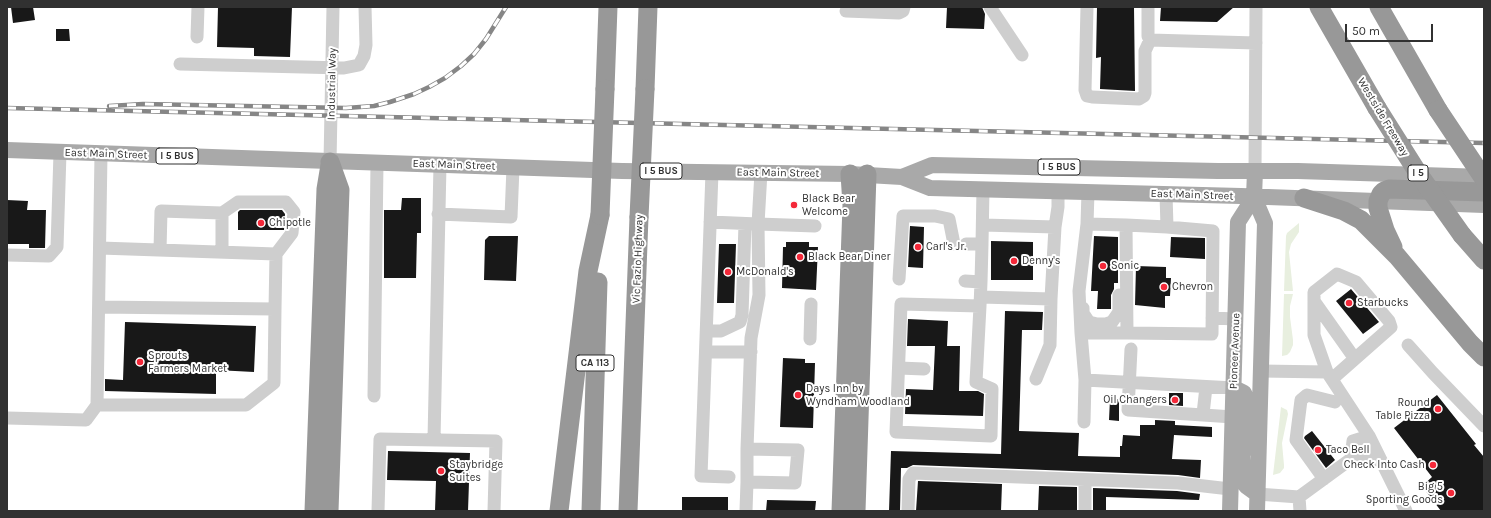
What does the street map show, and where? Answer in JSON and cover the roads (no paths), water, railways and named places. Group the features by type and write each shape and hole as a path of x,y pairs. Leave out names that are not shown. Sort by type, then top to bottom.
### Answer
{"highway":[{"name":"CA 113","path":"591,511 608,7"},
{"name":"Vic Fazio Highway","path":"628,511 648,7"},
{"name":"Westside Freeway","path":"1319,7 1377,108 1418,173 1462,235 1484,260"},
{"path":"1379,7 1438,110 1484,178"},
{"path":"314,511 326,189 330,162"},
{"path":"329,511 340,190 330,162"},
{"path":"841,511 852,205 859,174"},
{"path":"856,511 859,174"},
{"path":"1396,256 1380,214 1378,201 1384,191 1389,189 1484,192"},
{"path":"1304,198 1353,215 1361,220 1396,256 1470,343 1484,357"},
{"path":"559,511 588,271 600,215"}],"main road":[{"name":"East Main Street","path":"7,150 330,162 712,172 859,174 902,177 930,188 1304,198 1484,205"},
{"name":"East Main Street","path":"902,177 932,165 1255,171 1484,178"},
{"path":"983,189 997,175 1027,176 1055,167"},
{"path":"1255,171 1254,197 1265,223 1257,511"},
{"name":"Pioneer Avenue","path":"1230,511 1238,222 1254,197"},
{"path":"1234,388 1244,393 1246,398 1246,428 1259,455"},
{"path":"1233,424 1242,446 1243,480 1246,486 1257,494"}],"street":[{"path":"197,37 198,7"},
{"name":"Industrial Way","path":"330,162 334,7"},
{"path":"180,64 344,68 359,65 364,56 366,45 365,7"},
{"path":"846,11 899,12 903,11 904,7"},
{"path":"990,7 1022,55"},
{"path":"1087,7 1087,96 1139,98 1144,96 1145,93 1145,51 1150,40 1148,36 1148,7"},
{"path":"1255,171 1256,7"},
{"path":"1150,40 1256,43"},
{"path":"7,255 49,256 57,247 60,152"},
{"path":"7,418 86,420 97,405 101,154"},
{"path":"374,396 377,163"},
{"path":"434,439 440,165"},
{"path":"438,214 511,217 513,167"},
{"path":"712,172 701,476 730,477"},
{"path":"707,331 721,331 740,322 742,315 751,224 761,172"},
{"path":"983,189 981,282 980,302 976,382 992,389 991,436 896,432 901,304 980,302 1051,299"},
{"path":"1036,379 1050,345 1051,299 1058,191"},
{"path":"1084,422 1085,380 1079,291 1088,192"},
{"path":"1166,194 1166,226"},
{"path":"97,405 246,405 274,383 276,254 292,233 294,212 286,202 238,202 222,213 161,212 160,250"},
{"path":"222,213 222,252"},
{"path":"899,279 901,225 903,216 935,216 949,219 960,244 982,244"},
{"path":"710,222 815,226"},
{"path":"746,511 751,338 759,295 751,224"},
{"path":"1081,333 1212,334 1213,231 1166,226 1086,224"},
{"path":"983,225 1055,227"},
{"path":"1126,225 1127,333"},
{"path":"100,248 276,254"},
{"path":"1081,272 1083,313 1089,322 1106,324 1112,322 1118,312 1120,274 1126,265"},
{"path":"1261,372 1329,376 1355,359 1387,332 1391,327 1389,321 1356,282 1337,274 1314,292 1314,336 1329,376 1339,398 1369,436 1406,511"},
{"path":"965,281 981,282"},
{"path":"1314,301 1355,359"},
{"path":"810,339 811,304"},
{"path":"99,307 276,309"},
{"path":"1212,318 1236,319"},
{"path":"1408,345 1484,426"},
{"path":"1131,349 1128,410 1203,414 1233,424"},
{"path":"706,352 751,352"},
{"path":"899,368 924,369"},
{"path":"1085,380 1234,388"},
{"path":"1203,414 1206,387"},
{"path":"1324,479 1296,440 1301,400 1307,395 1339,398"},
{"path":"1351,459 1353,441 1369,436"},
{"path":"378,511 380,439 496,441 494,511"},
{"path":"747,449 798,450 795,483 747,482"},
{"path":"1257,494 1299,497 1351,459 1380,460"},
{"path":"908,511 909,479 913,473 1178,483 1230,489"},
{"path":"1085,480 1085,511"},
{"path":"1299,497 1300,511"}],"railway":[{"path":"109,106 143,104 346,108 374,106 414,94 445,78 474,54 486,39 506,7"},
{"path":"7,108 1484,143"}],"place":[{"name":"Black Bear Welcome","path":"794,205"},
{"name":"Chipotle","path":"261,223"},
{"name":"Carl's Jr.","path":"918,247"},
{"name":"Black Bear Diner","path":"800,257"},
{"name":"Denny's","path":"1014,261"},
{"name":"Sonic","path":"1103,266"},
{"name":"McDonald's","path":"728,272"},
{"name":"Chevron","path":"1164,287"},
{"name":"Starbucks","path":"1349,303"},
{"name":"Sprouts Farmers Market","path":"140,362"},
{"name":"Days Inn by Wyndham Woodland","path":"798,395"},
{"name":"Oil Changers","path":"1175,400"},
{"name":"Round Table Pizza","path":"1438,409"},
{"name":"Taco Bell","path":"1318,450"},
{"name":"Check Into Cash","path":"1433,465"},
{"name":"Staybridge Suites","path":"441,471"},
{"name":"Big 5 Sporting Goods","path":"1451,493"}]}
